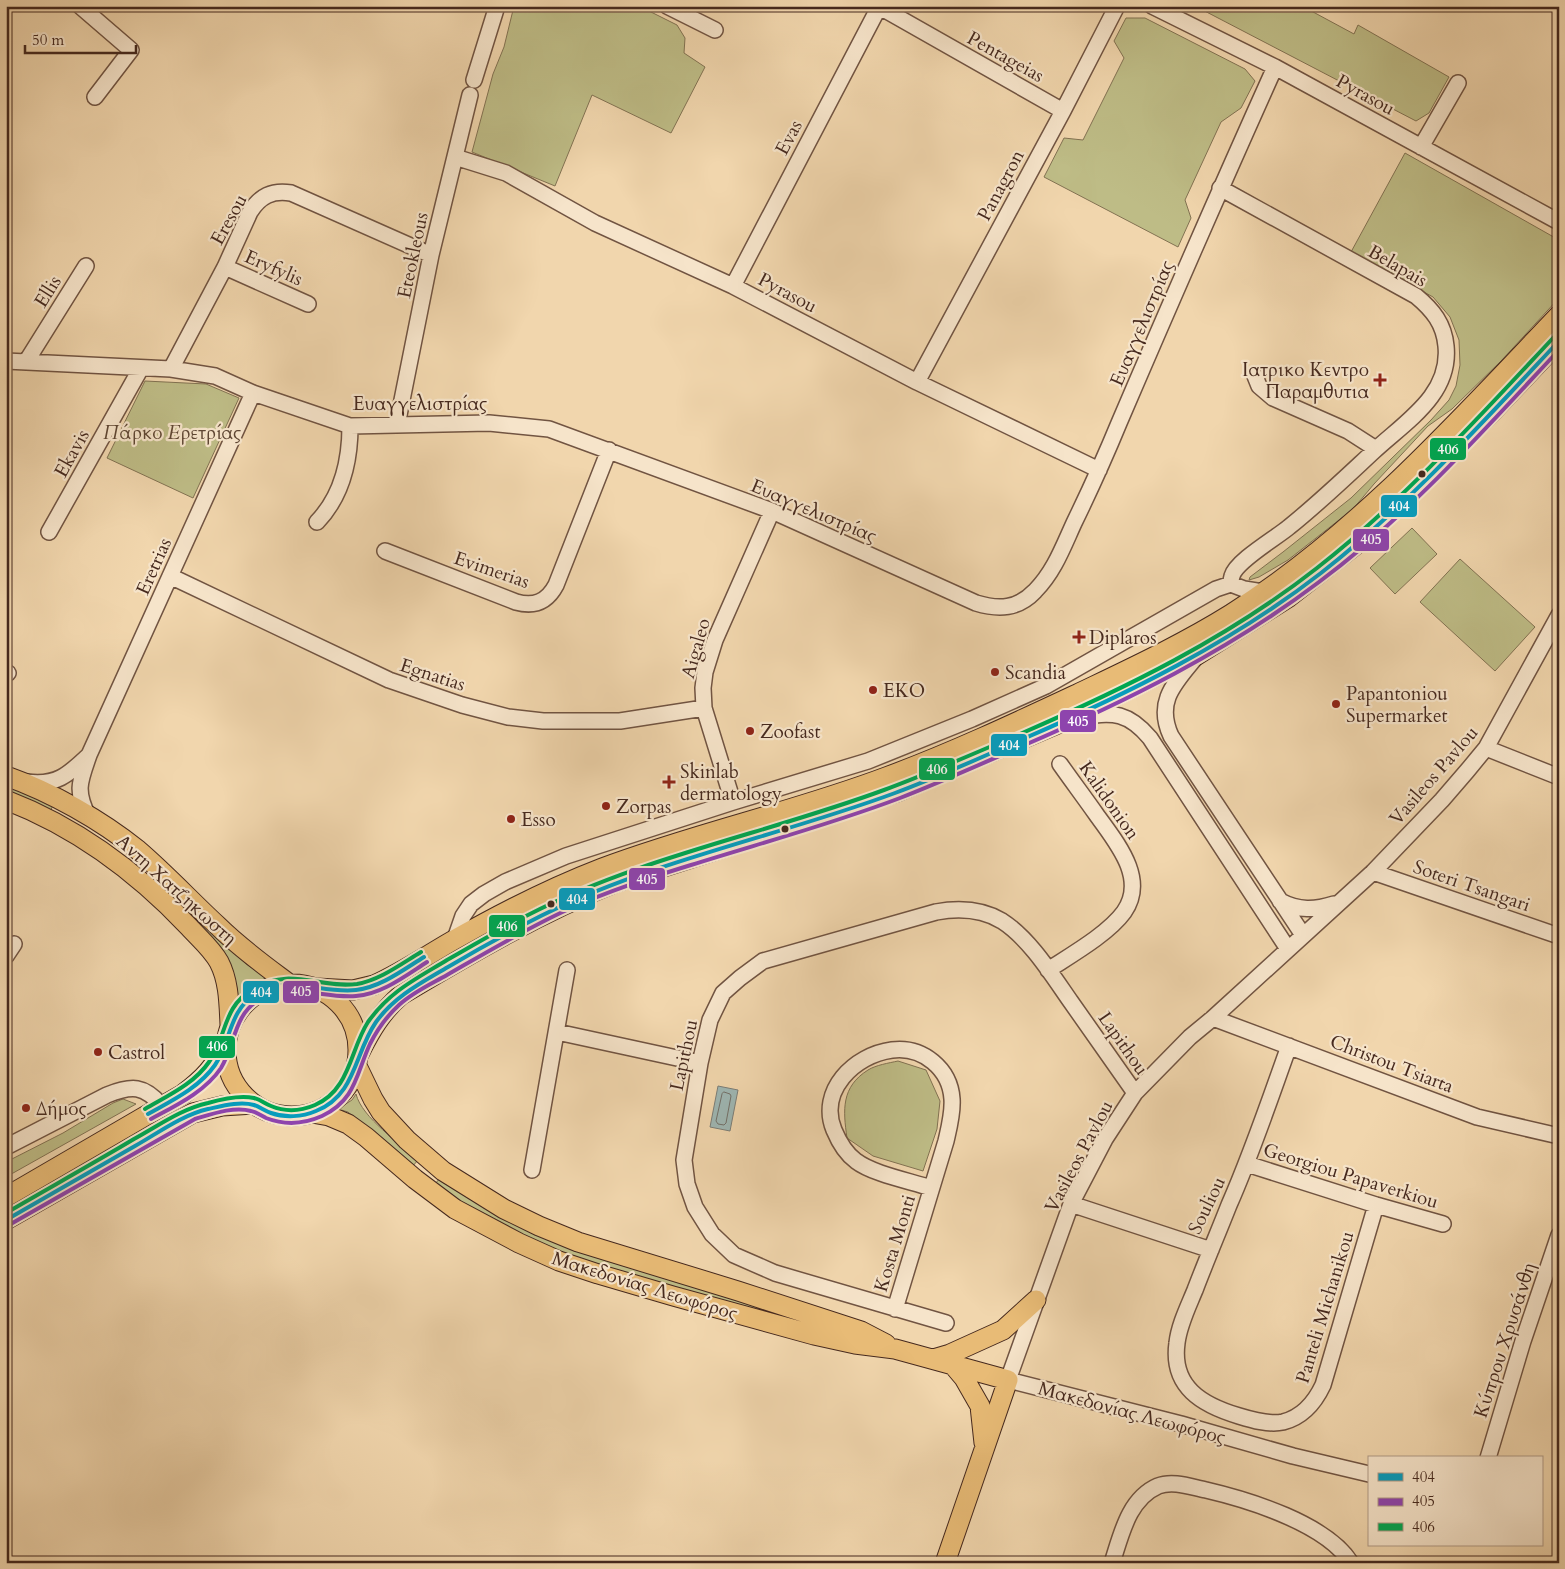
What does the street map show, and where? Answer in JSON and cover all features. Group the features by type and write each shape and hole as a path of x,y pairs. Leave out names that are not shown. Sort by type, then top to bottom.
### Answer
{"main road":[{"path":"6,1197 183,1094 201,1080 217,1061 240,1008 253,996 270,987 288,983 303,984 317,988 353,990 368,987 387,979 455,939 528,900 648,852 803,805 886,777 992,733 1138,665 1229,615 1308,560 1349,525 1428,451 1559,315"},
{"path":"228,1034 226,1057 228,1071 239,1089 254,1104 272,1113 292,1116 312,1113 331,1104 348,1086 358,1060 378,1020 393,1001 500,937 584,895 657,869 897,792 1069,719 1197,655 1289,597 1358,543 1431,474 1559,341"},
{"name":"Αντη Χατζηκωστη","path":"13,779 107,827 138,850 218,926 288,983"},
{"name":"Αντη Χατζηκωστη","path":"6,800 48,818 93,845 124,867 167,904 206,945 219,961 226,978 230,1002 228,1034"},
{"path":"317,988 331,996 344,1007 353,1021 358,1038 358,1060"},
{"name":"Μακεδονίας Λεωφόρος","path":"358,1060 373,1099 381,1112 407,1140 443,1171 504,1209 578,1242 861,1331 895,1349"},
{"path":"6,1220 193,1113 222,1106 254,1104"},
{"name":"Μακεδονίας Λεωφόρος","path":"312,1113 328,1116 348,1124 455,1209 519,1243 559,1261 663,1293 814,1335 856,1344 895,1349 1008,1380"},
{"path":"933,1359 950,1354 1003,1330 1036,1300"},
{"path":"953,1365 964,1378 980,1406 985,1449"},
{"path":"945,1563 1008,1380"}],"street":[{"path":"80,6 130,50 95,97"},
{"path":"474,80 497,6"},
{"path":"667,6 715,30"},
{"name":"Pentageias","path":"878,6 1063,111"},
{"name":"Evas","path":"733,286 878,6"},
{"name":"Panagron","path":"917,382 1063,111 1117,6"},
{"name":"Pyrasou","path":"1152,6 1275,67 1559,222"},
{"name":"Ευαγγελιστρίας","path":"6,361 171,369 215,376 253,393 350,426 509,424 549,429 772,511 976,604 991,608 1007,607 1022,602 1034,593 1044,582 1055,564 1099,470 1220,188 1275,67"},
{"path":"1421,147 1458,83"},
{"name":"Eteokleous","path":"397,424 431,255 470,95"},
{"name":"Pyrasou","path":"455,156 506,173 595,223 733,286 917,382 1099,470"},
{"name":"Belapais","path":"1220,188 1416,296 1437,316 1445,334 1446,351 1444,372 1439,386 1430,399 1407,423 1376,449 1331,492 1289,527 1241,562 1232,576 1231,584"},
{"name":"Eresou","path":"171,369 255,204 262,197 271,193 291,192 431,255"},
{"name":"Ellis","path":"26,362 86,266"},
{"name":"Eryfylis","path":"224,267 308,304"},
{"name":"Ekavis","path":"49,532 141,368"},
{"path":"1255,376 1259,386 1273,398 1348,431 1376,449"},
{"name":"Eretrias","path":"88,816 81,802 79,791 82,774 89,755 253,393"},
{"path":"317,522 328,511 337,497 346,466 350,426"},
{"name":"Evimerias","path":"385,551 516,602 535,604 544,600 552,594 556,585 609,450"},
{"name":"Aigaleo","path":"733,802 704,708 705,672 715,640 772,511"},
{"name":"Egnatias","path":"170,576 389,680 462,705 508,717 543,721 620,721 704,708"},
{"path":"455,939 471,904 505,882 566,856 868,761 972,719 1046,686 1202,596 1231,584 1244,589 1263,592"},
{"name":"Vasileos Pavlou","path":"1008,1380 1071,1204 1105,1139 1135,1093 1190,1036 1213,1018 1373,872 1442,800 1486,748 1559,615"},
{"path":"1197,655 1171,688 1165,709 1167,728 1303,935"},
{"path":"1069,719 1104,713 1124,717 1142,729 1150,738 1288,949"},
{"path":"1486,748 1559,777"},
{"name":"Eretrias","path":"13,779 44,783 55,780 66,776 89,755"},
{"name":"Kalidonion","path":"1048,970 1110,927 1124,912 1131,893 1130,870 1123,851 1060,764"},
{"name":"Soteri Tsangari","path":"1373,872 1559,936"},
{"path":"1280,901 1290,906 1308,909 1338,903"},
{"name":"Lapithou","path":"946,1323 775,1273 734,1255 712,1234 695,1207 687,1184 684,1160 700,1064 710,1020 723,993 763,961 936,912 963,910 989,914 1001,920 1020,935 1048,970 1135,1093"},
{"path":"532,1170 567,970"},
{"name":"Christou Tsiarta","path":"1213,1018 1477,1117 1559,1136"},
{"path":"557,1032 700,1064"},
{"name":"Souliou","path":"1071,1204 1211,1250 1247,1164 1289,1046"},
{"name":"Kosta Monti","path":"895,1309 946,1141 952,1099 947,1079 937,1063 916,1052 905,1050 891,1050 874,1056 843,1075 834,1088 831,1098 830,1117 839,1142 848,1154 866,1167 931,1188"},
{"path":"6,1147 106,1095 120,1090 132,1088 146,1090 162,1106"},
{"name":"Georgiou Papaverkiou","path":"1247,1164 1443,1224"},
{"name":"Panteli Michanikou","path":"1211,1250 1182,1323 1177,1341 1176,1356 1178,1370 1182,1379 1193,1393 1223,1411 1247,1418 1283,1422 1302,1414 1318,1396 1324,1385 1376,1205"},
{"name":"Κύπρου Χρυσάνθη","path":"1489,1456 1523,1341 1559,1235"},
{"name":"Μακεδονίας Λεωφόρος","path":"1008,1380 1182,1424 1293,1456 1368,1474"},
{"path":"1112,1563 1129,1513 1143,1497 1158,1486 1179,1484 1278,1512 1303,1524 1331,1542 1351,1563"}],"green space":[{"path":"514,6 639,6 677,25 685,38 684,53 705,67 671,133 592,95 555,186 472,152 493,74 504,47"},
{"path":"1195,6 1302,6 1354,34 1358,25 1449,77 1429,113 1416,121"},
{"path":"1126,18 1145,18 1245,69 1255,81 1241,108 1221,122 1185,200 1191,218 1178,247 1044,177 1064,138 1083,140 1124,58 1114,41"},
{"path":"1405,153 1559,240 1559,298 1501,361 1452,409 1428,426 1353,509 1288,560 1259,577 1249,580 1250,577 1351,498 1431,420 1449,400 1456,386 1460,365 1459,340 1450,317 1433,297 1351,252"},
{"name":"Πάρκο Ερετρίας","path":"145,381 206,384 239,398 193,498 107,458"},
{"path":"1412,528 1437,554 1395,594 1370,568"},
{"path":"1460,559 1535,627 1495,671 1420,602"},
{"path":"6,784 54,804 49,813 6,793"},
{"path":"162,883 246,964 270,980 251,987 235,1000 157,889"},
{"path":"898,1061 926,1070 940,1101 937,1129 923,1171 873,1156 847,1138 846,1100 853,1084 871,1068"},
{"path":"356,1094 366,1112 374,1121 418,1160 412,1167 348,1112 338,1109 352,1100"},
{"path":"123,1099 136,1104 6,1177 6,1162"},
{"path":"441,1177 501,1215 856,1335 736,1305 572,1259 496,1224 434,1185"}],"water":[{"path":"718,1086 738,1090 730,1131 710,1127"}],"transit line":[{"name":"406","path":"6,1213 188,1109 237,1097 254,1098 276,1108 287,1110 299,1110 315,1105 336,1090 368,1022 385,1002 404,986 425,973 528,915 614,877 703,847 839,806 918,777 1098,699 1174,660 1248,617 1317,568 1349,542 1440,457 1554,337"},
{"name":"404","path":"6,1220 189,1115 225,1105 243,1104 254,1105 276,1115 294,1116 311,1113 329,1104 347,1084 376,1022 400,997 488,944 573,901 663,867 803,824 895,793 1101,704 1215,644 1287,598 1353,547 1444,462 1559,341"},
{"name":"405","path":"9,1225 195,1119 237,1109 252,1111 266,1118 287,1123 315,1119 333,1110 342,1102 354,1085 365,1055 379,1028 399,1005 422,989 553,916 629,885 822,825 915,792 1059,730 1175,674 1249,631 1319,582 1352,556 1444,472 1559,350"},
{"name":"406","path":"145,1109 180,1089 203,1070 215,1052 230,1013 243,996 253,989 267,982 280,979 343,985 357,984 374,979 421,952"},
{"name":"404","path":"148,1114 201,1081 220,1056 240,1008 256,994 269,988 293,985 330,990 356,990 392,977 424,957"},
{"name":"405","path":"151,1119 189,1098 214,1077 226,1059 244,1013 259,1000 271,994 295,991 344,996 366,995 393,984 427,962"}],"place":[{"name":"Ιατρικο Κεντρο Παραμθυτια","path":"1380,380"},
{"name":"Diplaros","path":"1079,637"},
{"name":"Scandia","path":"995,672"},
{"name":"EKO","path":"873,690"},
{"name":"Papantoniou Supermarket","path":"1336,704"},
{"name":"Zoofast","path":"750,731"},
{"name":"Skinlab dermatology","path":"669,782"},
{"name":"Zorpas","path":"606,806"},
{"name":"Esso","path":"511,819"},
{"name":"Castrol","path":"98,1052"},
{"name":"Δήμος","path":"26,1108"}]}
